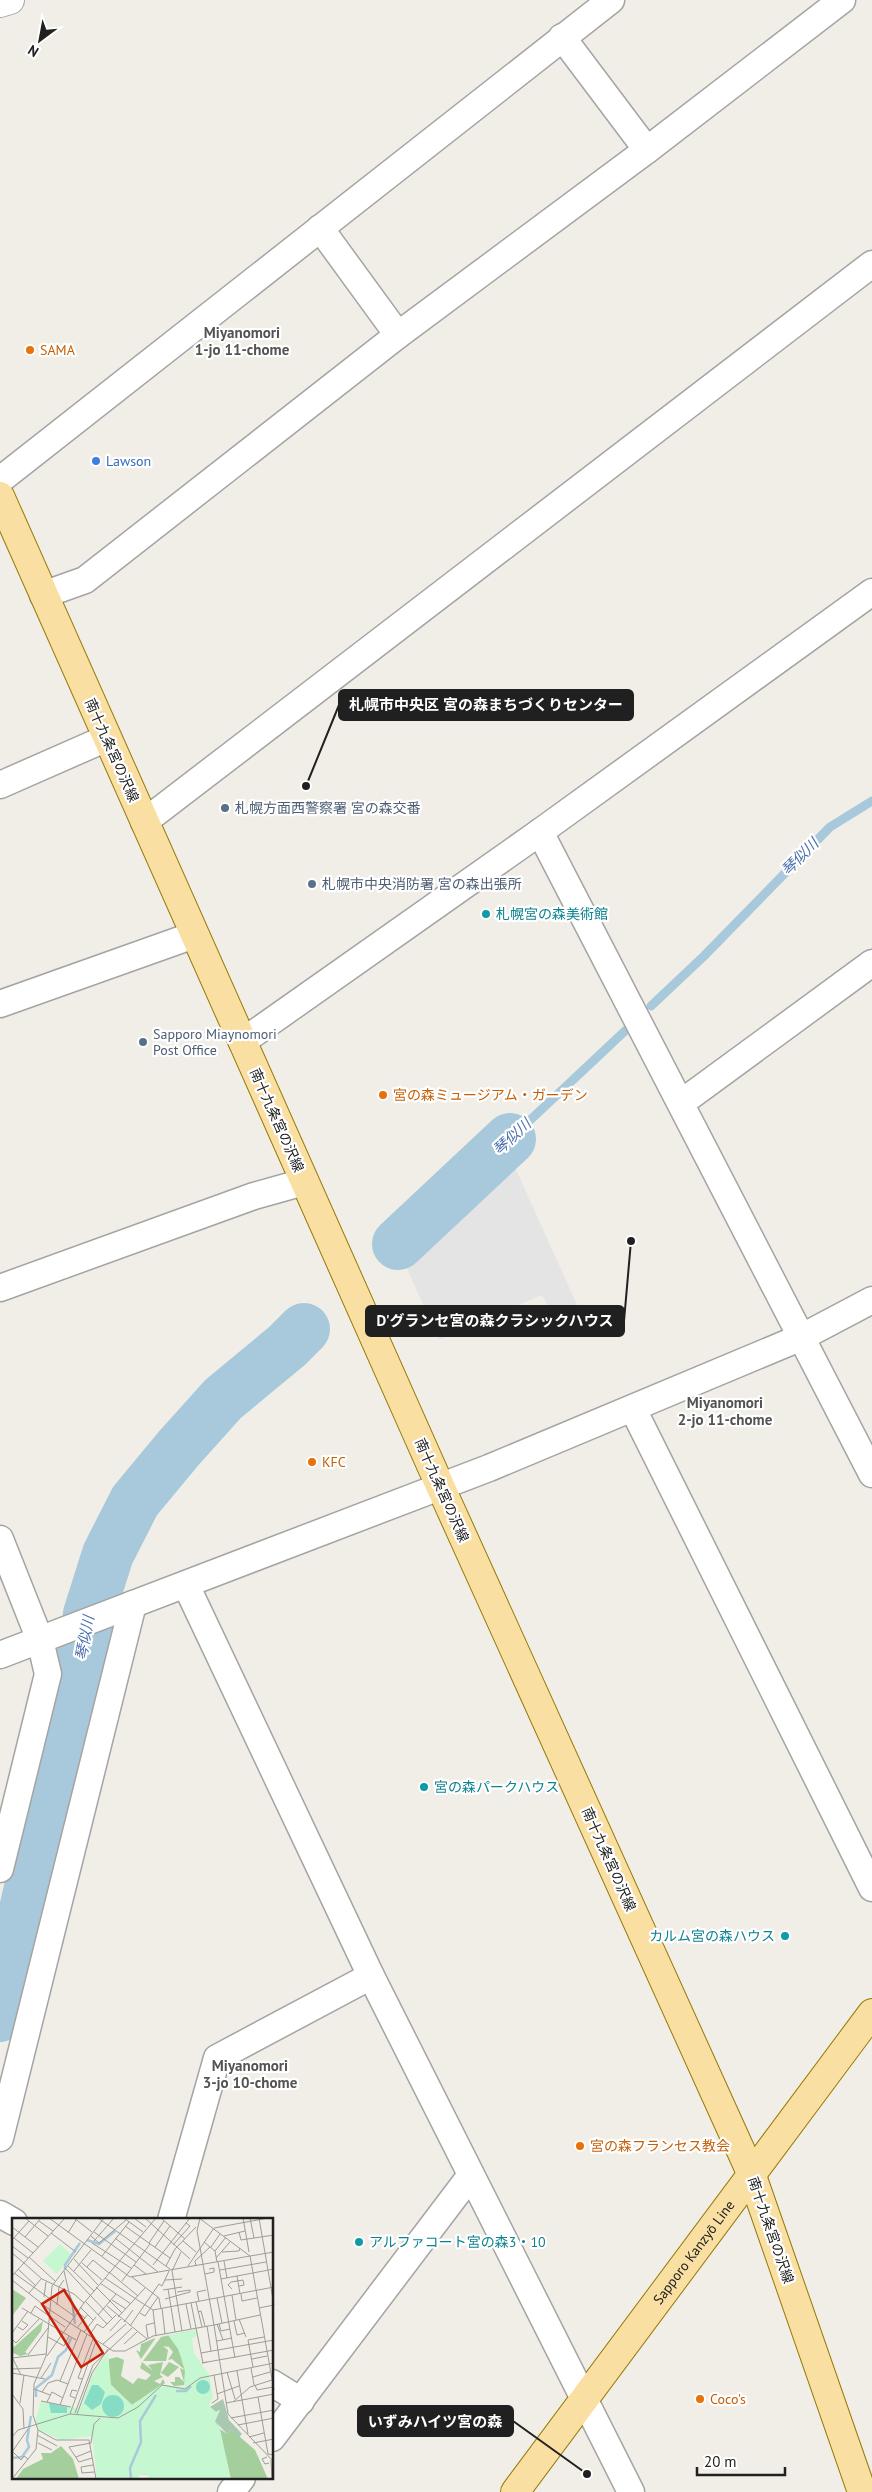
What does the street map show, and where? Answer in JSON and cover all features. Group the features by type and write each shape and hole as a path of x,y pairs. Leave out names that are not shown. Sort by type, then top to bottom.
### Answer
{"main road":[{"name":"南十九条宮の沢線","path":"0,496 441,1488 751,2173 862,2492"},
{"name":"Sapporo Kanzyō Line","path":"515,2492 872,2013"}],"street":[{"path":"0,3 10,0"},
{"path":"0,480 611,0"},
{"path":"43,595 85,580 398,335 646,150 842,0"},
{"path":"562,37 646,150"},
{"path":"320,228 398,335"},
{"path":"144,822 872,264"},
{"path":"242,1042 540,832 872,592"},
{"path":"0,785 107,738"},
{"path":"540,832 872,1474"},
{"path":"0,1004 194,935"},
{"path":"681,1103 872,963"},
{"path":"0,1288 254,1196 304,1182"},
{"path":"0,1655 441,1488 802,1337 872,1300"},
{"path":"633,1409 872,1888"},
{"path":"0,1539 40,1640 48,1674 0,1869"},
{"path":"186,1585 371,1976 631,2492"},
{"path":"0,2138 121,1609"},
{"path":"172,2218 217,2058 371,1976"},
{"path":"274,2435 471,2176"},
{"path":"0,2214 12,2221"},
{"path":"274,2384 301,2401"},
{"path":"231,2492 240,2480"}],"shaded area":[{"path":"513,1163 578,1307 554,1318 542,1295 439,1340 404,1262"}],"waterway":[{"name":"琴似川","path":"651,1006 704,956 830,827 872,801"},
{"name":"琴似川","path":"510,1139 626,1030"},
{"name":"琴似川","path":"398,1244 510,1139"},
{"name":"琴似川","path":"0,2016 78,1684 89,1614 108,1554 135,1501 179,1448 223,1399 287,1346 304,1329"}],"place":[{"name":"SAMA","path":"30,350"},
{"name":"Lawson","path":"96,461"},
{"name":"札幌市中央区 宮の森まちづくりセンター","path":"306,786"},
{"name":"札幌方面西警察署 宮の森交番","path":"225,808"},
{"name":"札幌市中央消防署 宮の森出張所","path":"312,884"},
{"name":"札幌宮の森美術館","path":"486,914"},
{"name":"Sapporo Miaynomori Post Office","path":"143,1042"},
{"name":"宮の森ミュージアム・ガーデン","path":"383,1095"},
{"name":"D'グランセ宮の森クラシックハウス","path":"631,1241"},
{"name":"KFC","path":"312,1462"},
{"name":"宮の森パークハウス","path":"424,1787"},
{"name":"カルム宮の森ハウス","path":"785,1936"},
{"name":"宮の森フランセス教会","path":"580,2146"},
{"name":"アルファコート宮の森3・10","path":"359,2242"},
{"name":"Coco's","path":"700,2399"},
{"name":"いずみハイツ宮の森","path":"587,2474"}],"district":[{"name":"Miyanomori 1-jo 11-chome","path":"242,342"},
{"name":"Miyanomori 2-jo 11-chome","path":"725,1412"},
{"name":"Miyanomori 3-jo 10-chome","path":"250,2074"}]}
